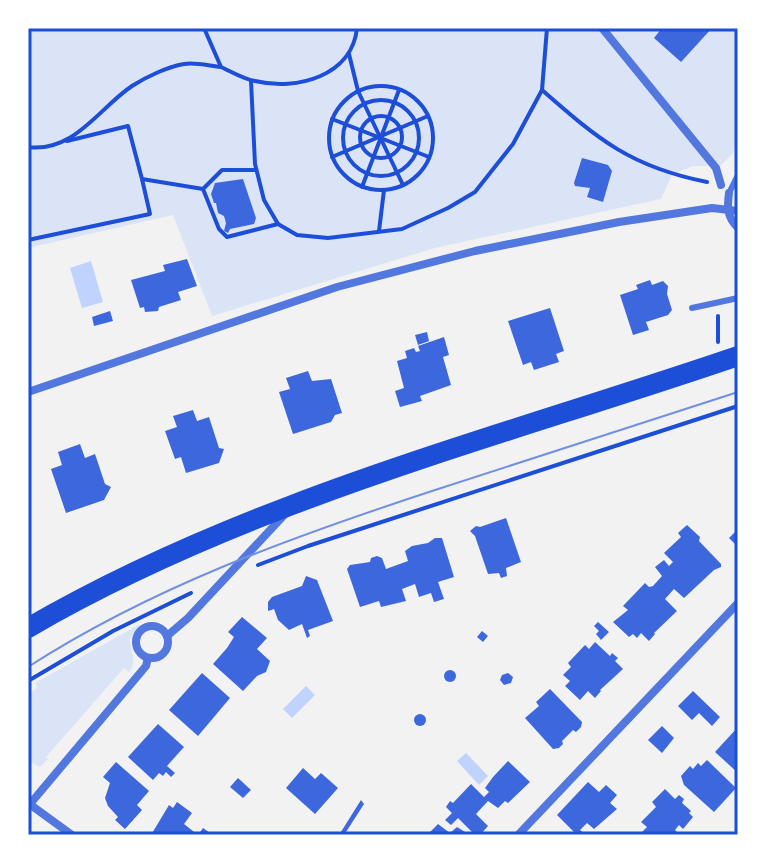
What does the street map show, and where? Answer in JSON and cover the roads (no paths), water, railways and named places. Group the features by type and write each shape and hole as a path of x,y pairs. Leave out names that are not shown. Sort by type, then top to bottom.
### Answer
{"main road":[{"path":"28,628 172,553 294,503 738,356"}],"street":[{"path":"602,28 716,168 721,185"},
{"path":"729,193 727,208 730,221 738,228"},
{"path":"28,392 337,287 518,242 619,222 727,208 738,211"},
{"path":"167,636 158,627 147,627 138,634 138,651 148,658 164,652 167,636 188,618 294,503"},
{"path":"518,835 738,603"},
{"path":"72,835 29,803 146,666 148,658"}],"lane":[{"path":"729,193 738,175"},
{"path":"692,308 738,298"}],"water":[{"path":"91,261 103,302 82,308 70,268"},
{"path":"306,686 315,695 292,718 283,709"},
{"path":"466,753 488,776 479,785 457,761"}],"tram line":[{"path":"28,667 124,612 275,546 432,491 738,392"}]}
